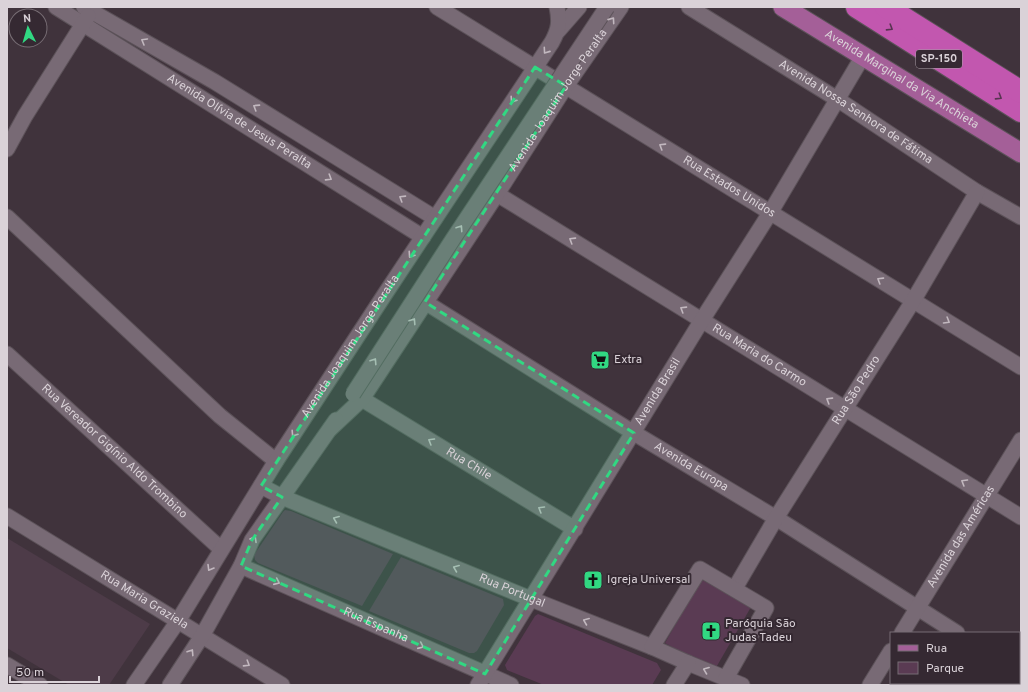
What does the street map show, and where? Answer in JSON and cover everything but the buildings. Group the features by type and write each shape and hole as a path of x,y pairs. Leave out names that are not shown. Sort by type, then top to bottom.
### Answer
{"highway":[{"name":"SP-150","path":"856,7 1021,111"},
{"name":"SP-150","path":"886,7 1021,92"}],"main road":[{"name":"Avenida Marginal da Via Anchieta","path":"783,7 1021,153"}],"street":[{"name":"Avenida Olívia de Jesus Peralta","path":"56,7 88,12 214,82 435,218"},
{"name":"Rua Estados Unidos","path":"437,7 1021,367"},
{"path":"557,7 559,18 558,31"},
{"path":"558,31 579,7"},
{"name":"Avenida Joaquim Jorge Peralta","path":"358,396 453,239 607,7"},
{"name":"Avenida Joaquim Jorge Peralta","path":"170,685 202,636 241,566 252,540 330,429 358,396 425,302 497,194 566,86 621,7"},
{"name":"Avenida Nossa Senhora de Fátima","path":"689,7 837,98 977,192 1021,217"},
{"name":"Avenida Olívia de Jesus Peralta","path":"88,12 267,139 423,237"},
{"path":"7,149 25,116 88,12"},
{"name":"Avenida Joaquim Jorge Peralta","path":"134,685 178,621 276,462 558,31"},
{"name":"Avenida Brasil","path":"481,680 702,320 770,213 863,56"},
{"path":"267,139 279,121"},
{"name":"Rua São Pedro","path":"735,588 776,518 913,301 977,192"},
{"name":"Rua Maria do Carmo","path":"497,194 1021,517"},
{"path":"7,216 220,416 276,462"},
{"name":"Avenida Europa","path":"425,302 634,433 776,518 955,632"},
{"name":"Rua Vereador Gigínio Aldo Trombino","path":"8,358 221,549"},
{"name":"Rua Chile","path":"358,396 575,529"},
{"name":"Avenida das Américas","path":"903,632 1021,440"},
{"name":"Rua Portugal","path":"261,486 282,497 742,685"},
{"name":"Rua Maria Graziela","path":"7,516 282,685"},
{"name":"Rua Espanha","path":"241,566 481,680 510,685"},
{"path":"652,647 700,569 735,588 766,608 726,678"},
{"path":"870,685 890,653"},
{"path":"674,685 688,663"},
{"path":"7,665 40,685"}],"highlighted area":[{"path":"535,67 566,86 425,302 634,433 485,674 241,566 252,540 282,497 261,486"}],"shaded area":[{"path":"7,538 150,624 109,685 69,685 7,648"}],"green space":[{"path":"285,510 291,511 393,554 362,606 258,563 255,560 254,555"},
{"path":"401,557 503,599 504,605 477,651 474,653 469,653 369,611"},
{"path":"701,579 751,607 714,671 665,643"},
{"path":"538,614 657,663 661,670 652,685 544,685 507,670 505,665 535,616"}],"place":[{"name":"Extra","path":"600,360"},
{"name":"Igreja Universal","path":"593,580"},
{"name":"Paróquia São Judas Tadeu","path":"711,631"}]}
